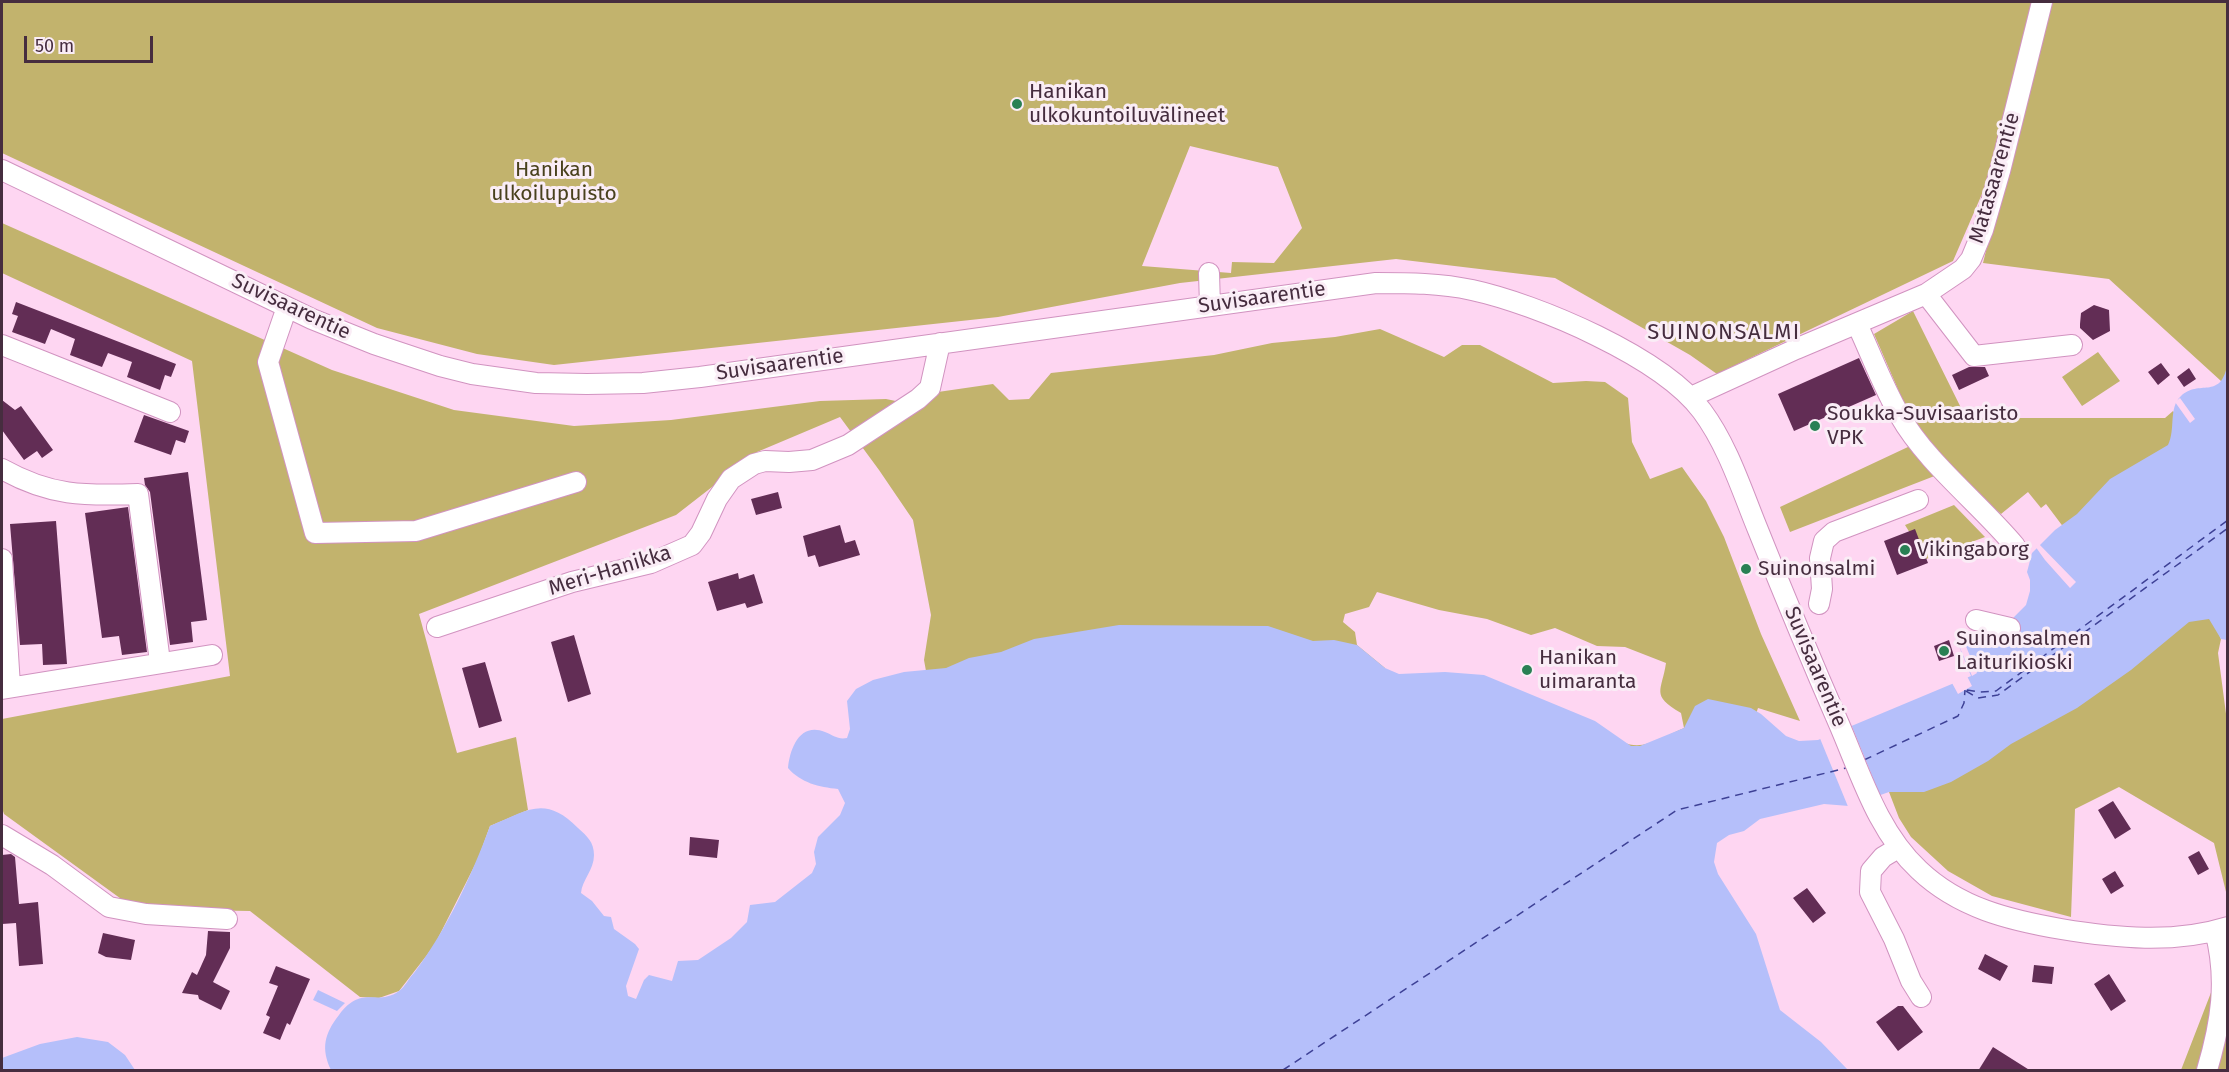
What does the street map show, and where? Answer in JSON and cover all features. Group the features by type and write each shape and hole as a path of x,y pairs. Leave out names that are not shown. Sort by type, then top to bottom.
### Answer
{"street":[{"name":"Matasaarentie","path":"1690,397 1926,294 1963,269 1971,259 1983,230 2042,2"},
{"name":"Suvisaarentie","path":"2,170 287,307 374,344 472,374 536,382 587,384 643,382 700,376 1376,283 1427,283 1474,291 1542,313 1626,350 1690,397 1704,414 1732,468 1882,822 1898,848 1921,872 1941,888 1983,910 2011,919 2067,930 2137,937 2180,937 2221,929"},
{"path":"1209,273 1210,306"},
{"path":"1926,294 1974,356 2072,345"},
{"path":"287,307 268,362 315,533 416,531 576,483"},
{"path":"1857,324 1900,416 1924,448 1994,520 2015,546"},
{"name":"Meri-Hanikka","path":"437,627 572,582 651,562 692,545 701,533 717,499 731,479 738,474 754,464 765,461 812,460 839,449 882,424 918,399 930,388 940,343"},
{"path":"2,345 170,412"},
{"path":"2,469 24,481 70,494 92,496 138,494 160,662"},
{"path":"1819,604 1822,589 1820,558 1824,541 1834,532 1918,500"},
{"path":"2,559 6,688 213,655"},
{"path":"1976,620 2010,628"},
{"path":"2,835 52,865 109,907 146,914 227,919"},
{"path":"1898,848 1883,857 1870,872 1870,892 1921,997"},
{"path":"2207,1071 2222,1014 2221,929"}],"green space":[{"name":"Hanikan ulkoilupuisto","path":"2,2 2227,2 2227,457 2221,381 2109,279 1983,263 2000,194 1985,187 1953,261 1717,374 1690,355 1555,278 1396,259 1180,283 998,317 554,365 477,354 377,328 2,153","holes":["1190,146 1278,167 1302,228 1274,263 1232,262 1231,273 1142,266"]},
{"path":"2,223 332,370 454,410 574,426 671,420 820,401 886,399 920,406 938,392 993,384 1009,400 1029,399 1051,373 1214,355 1272,343 1335,337 1380,329 1444,357 1462,345 1480,345 1553,383 1605,382 1628,398 1632,442 1650,479 1682,467 1706,501 1724,537 1761,634 1800,721 1758,708 1754,720 1661,776 1623,742 1631,745 1646,744 1684,728 1681,713 1665,702 1660,692 1666,663 1625,647 1597,646 1555,628 1531,635 1487,619 1439,610 1377,592 1369,607 1345,614 1343,622 1355,632 1357,645 1385,668 926,671 924,660 931,615 913,520 840,417 757,452 676,515 419,614 457,753 516,737 528,810 490,826 478,859 434,946 399,991 379,998 360,997 250,911 135,909 4,814 2,808 2,719 230,676 192,361 2,273"},
{"path":"1913,311 1966,418 2165,418 2173,411 2215,461 2107,585 2046,504 2041,508 2028,492 2001,514 1950,470 1790,532 1780,507 1925,439 1913,424 1874,334"},
{"path":"2098,352 2120,381 2082,406 2062,377"},
{"path":"1954,505 1985,537 1926,559 1905,525"},
{"path":"2194,578 2221,639 2218,653 2228,729 2227,896 2214,843 2119,787 2075,809 2071,917 1992,896 1948,871 1911,837 1899,818 1889,792 1899,791"},
{"path":"2227,981 2227,1070 2181,1070 2212,990"}],"water":[{"path":"2227,366 2227,640 2221,639 2209,619 2189,622 2131,670 2077,708 2011,744 1988,761 1951,782 1924,792 1889,792 1849,806 1824,804 1760,819 1744,831 1729,835 1717,843 1714,862 1718,874 1756,934 1780,1010 1821,1042 1848,1070 331,1070 328,1062 325,1048 327,1035 347,1006 355,1000 384,997 399,991 426,956 457,902 490,826 526,811 546,809 566,818 587,837 593,846 594,855 581,893 592,901 604,916 611,917 614,929 639,949 626,986 628,996 636,999 644,980 649,975 672,981 678,961 698,960 731,938 747,922 750,905 775,902 812,873 816,864 814,852 818,837 840,815 845,803 838,789 811,783 788,768 794,745 803,734 816,730 838,738 847,738 850,729 847,701 856,689 873,680 904,672 946,668 969,658 1001,652 1034,639 1119,625 1268,626 1313,641 1334,640 1357,645 1385,668 1399,674 1445,672 1484,675 1595,721 1631,746 1640,746 1684,728 1695,706 1708,699 1751,708 1786,736 1799,741 1818,740 1971,676 1957,641 1978,632 2009,637 2011,620 2026,605 2030,591 2027,572 2032,553 2055,530 2077,514 2110,479 2168,445 2177,401 2188,391 2219,383"},
{"path":"318,990 345,1003 337,1011 313,1000"},
{"path":"77,1037 108,1042 125,1055 135,1070 2,1070 2,1058 40,1044"}],"pier":[{"path":"2180,398 2195,419 2190,423 2175,402"},
{"path":"2038,543 2076,582 2070,588 2035,546"},
{"path":"1963,639 1977,673 1972,676 1957,641"},
{"path":"1967,676 1972,686 1958,694 1952,683"},
{"path":"1851,724 1881,798 1849,809 1819,736"}],"building":[{"path":"16,302 176,364 171,377 165,375 160,390 127,377 132,362 108,353 102,367 70,355 75,339 51,329 45,344 12,332 18,316 12,314"},
{"path":"2094,305 2109,310 2110,331 2093,340 2080,328 2080,324 2081,313"},
{"path":"1859,358 1876,395 1794,431 1778,394"},
{"path":"2161,363 2170,375 2158,385 2148,372"},
{"path":"1969,367 1985,367 1989,376 1959,390 1952,375"},
{"path":"2189,368 2196,379 2184,387 2177,377"},
{"path":"2,400 15,410 21,406 53,450 42,458 37,451 24,460 2,430"},
{"path":"144,415 189,431 185,443 176,440 171,455 134,442"},
{"path":"188,472 207,620 191,622 193,642 170,645 150,492 145,485 144,478"},
{"path":"778,492 782,508 756,515 751,499"},
{"path":"128,507 147,652 122,655 119,636 102,638 85,513"},
{"path":"56,521 67,664 43,665 42,644 20,645 10,524"},
{"path":"840,525 845,543 855,540 860,555 819,567 815,555 808,557 803,536"},
{"name":"Vikingaborg","path":"1915,529 1928,563 1897,575 1884,541"},
{"path":"738,573 739,579 754,574 763,603 747,608 745,603 717,611 708,582"},
{"path":"574,635 591,694 568,702 551,642"},
{"name":"Suinonsalmen Laiturikioski","path":"1949,640 1954,656 1939,661 1934,646"},
{"path":"485,662 502,721 479,728 462,668"},
{"path":"2113,801 2131,829 2115,839 2098,810"},
{"path":"690,837 719,840 717,858 689,855"},
{"path":"2199,851 2209,869 2198,875 2188,857"},
{"path":"11,854 15,857 19,904 38,902 43,964 19,966 16,923 2,924 2,855"},
{"path":"2115,871 2124,886 2111,894 2102,879"},
{"path":"1807,888 1826,913 1813,923 1793,898"},
{"path":"208,931 230,932 230,948 213,982 230,991 221,1010 199,999 198,995 182,993 192,972 197,975 206,955"},
{"path":"103,933 135,940 131,960 106,957 98,953"},
{"path":"1985,954 2008,966 2000,981 1978,969"},
{"path":"2034,965 2054,967 2052,984 2032,982"},
{"path":"276,966 310,979 290,1025 287,1023 280,1040 263,1033 270,1017 266,1015 278,986 269,983"},
{"path":"2109,974 2126,1001 2111,1011 2094,984"},
{"path":"1898,1006 1903,1006 1923,1032 1898,1051 1876,1022"},
{"path":"1993,1047 2031,1071 1978,1071"}],"ferry route":[{"path":"1967,690 1996,691 2228,520"},
{"path":"1966,691 1978,698 1998,695 2228,528"},
{"path":"1864,760 1958,716 1964,703 1965,690"},
{"path":"1283,1070 1677,810 1846,768"}],"place":[{"name":"Hanikan ulkokuntoiluvälineet","path":"1017,104"},
{"name":"Soukka-Suvisaaristo VPK","path":"1815,426"},
{"name":"Vikingaborg","path":"1905,550"},
{"name":"Suinonsalmi","path":"1746,569"},
{"name":"Suinonsalmen Laiturikioski","path":"1944,651"},
{"name":"Hanikan uimaranta","path":"1527,670"}],"district":[{"name":"SUINONSALMI","path":"1724,333"}]}
